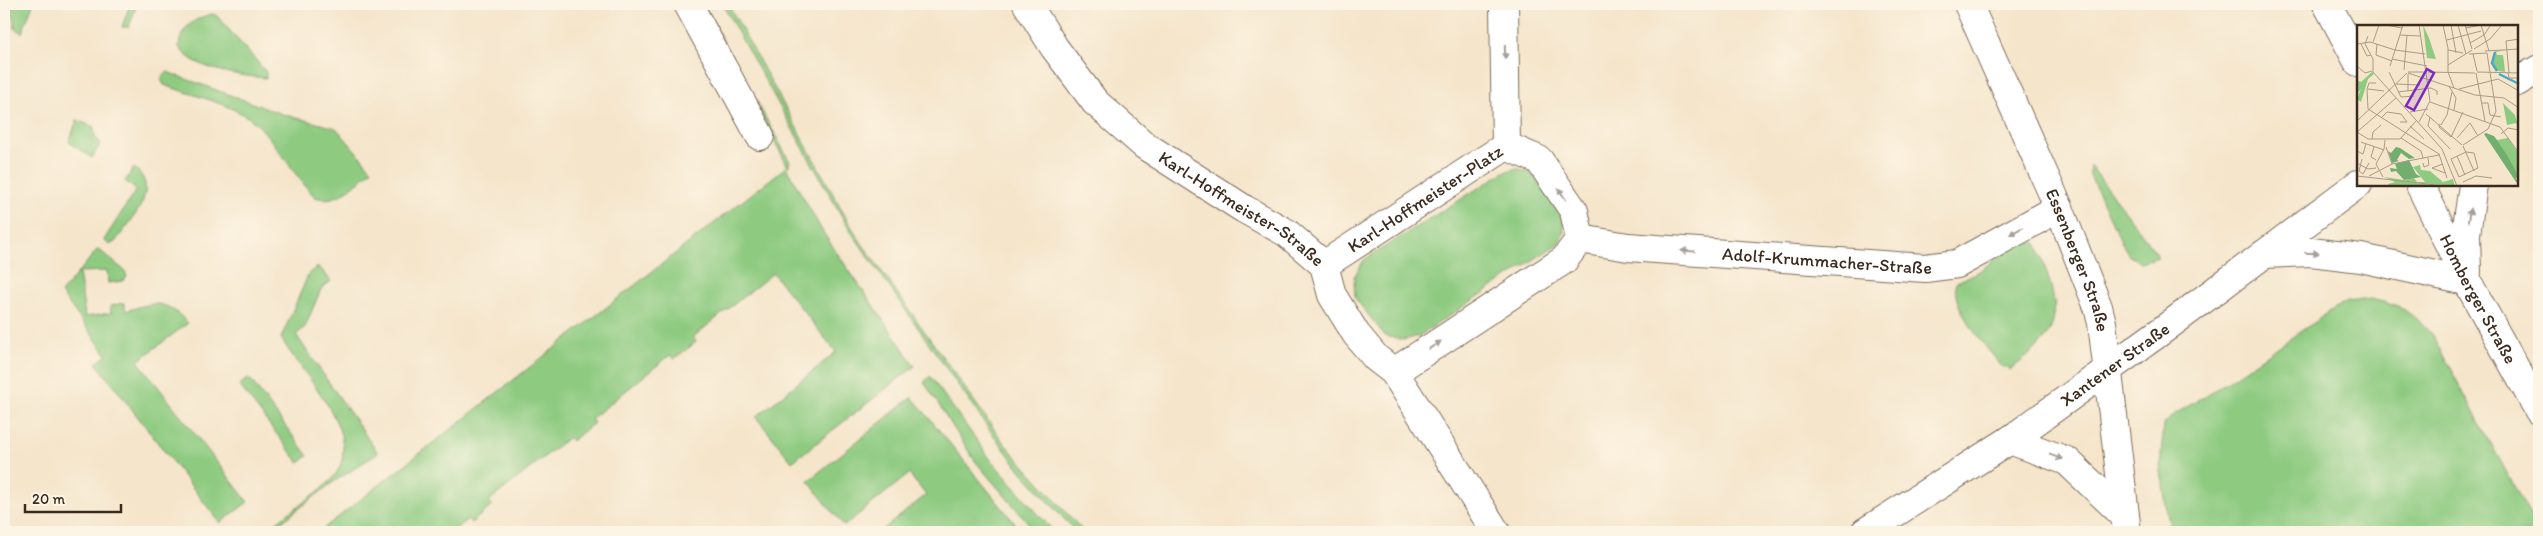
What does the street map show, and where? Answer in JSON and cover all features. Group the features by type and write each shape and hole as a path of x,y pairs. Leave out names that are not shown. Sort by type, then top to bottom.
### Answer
{"street":[{"path":"688,4 760,136"},
{"name":"Karl-Hoffmeister-Straße","path":"1028,4 1054,47 1095,102 1144,146 1244,209 1287,233 1324,265 1332,295 1356,334 1376,358 1394,372 1496,532"},
{"path":"1504,4 1506,146"},
{"name":"Essenberger Straße","path":"1968,4 2059,208 2098,307 2108,369 2126,524"},
{"path":"2327,4 2357,60"},
{"path":"2518,81 2539,69"},
{"name":"Karl-Hoffmeister-Platz","path":"1324,265 1506,146 1539,160 1574,212 1580,239"},
{"name":"Xantener Straße","path":"1865,532 2010,440 2357,185"},
{"name":"Homberger Straße","path":"2420,186 2467,281 2539,411"},
{"path":"2264,254 2311,252 2361,258 2467,281 2466,234 2473,186"},
{"name":"Adolf-Krummacher-Straße","path":"1580,239 1628,247 1925,268 1957,264 2059,208"},
{"path":"1394,372 1564,260 1580,239"},
{"path":"2010,440 2067,461 2126,524"}],"green space":[{"path":"11,4 33,4 22,33 15,29"},
{"path":"123,4 137,4 129,27 122,27 129,7"},
{"path":"703,4 790,162 788,167"},
{"path":"722,4 728,4 861,242 1004,443 1084,532 1077,532 1021,471 988,428 849,229"},
{"path":"213,14 217,16 266,72 266,78 244,76 206,66 186,55 179,47 182,35 189,25 200,18"},
{"path":"167,72 282,114 336,128 372,170 353,187 339,196 323,199 315,197 260,127 228,107 164,85 161,79"},
{"path":"77,120 94,127 95,137 101,143 92,158 69,142"},
{"path":"2090,165 2159,257 2140,262 2128,255 2090,176"},
{"path":"786,167 824,234 915,366 792,462 756,417 836,352 773,273 693,337 696,342 674,359 670,355 591,419 594,423 572,441 569,437 489,501 493,505 471,523 468,519 451,532 319,532"},
{"path":"134,168 142,176 145,186 141,205 115,242 109,245 104,240 136,190 125,181"},
{"path":"1517,168 1533,174 1562,217 1564,232 1559,243 1419,336 1403,340 1385,336 1355,298 1354,277 1364,260 1504,172"},
{"path":"2027,240 2036,242 2054,299 2054,314 2051,327 2043,341 2029,355 2009,370 2006,366 2003,368 1963,315 1956,292 1957,282 1978,272 2016,244"},
{"path":"98,249 125,271 127,277 123,281 108,283 107,271 79,272 85,317 111,313 110,306 124,303 126,311 145,305 160,304 173,310 188,323 138,361 248,502 220,523 96,363 107,355 61,293"},
{"path":"316,268 320,268 331,281 321,289 305,327 296,335 378,453 332,483 269,532 263,532 327,484 340,467 343,448 339,429 330,409 281,338 309,273"},
{"path":"2370,299 2390,304 2405,311 2418,320 2432,335 2539,532 2170,532 2160,464 2164,424 2172,416 2216,389 2335,308 2346,302"},
{"path":"930,376 991,460 1054,532 1036,532 975,461 924,382"},
{"path":"249,378 308,456 299,463 239,385"},
{"path":"912,397 1022,532 880,532 926,495 909,474 844,526 808,481"}]}
